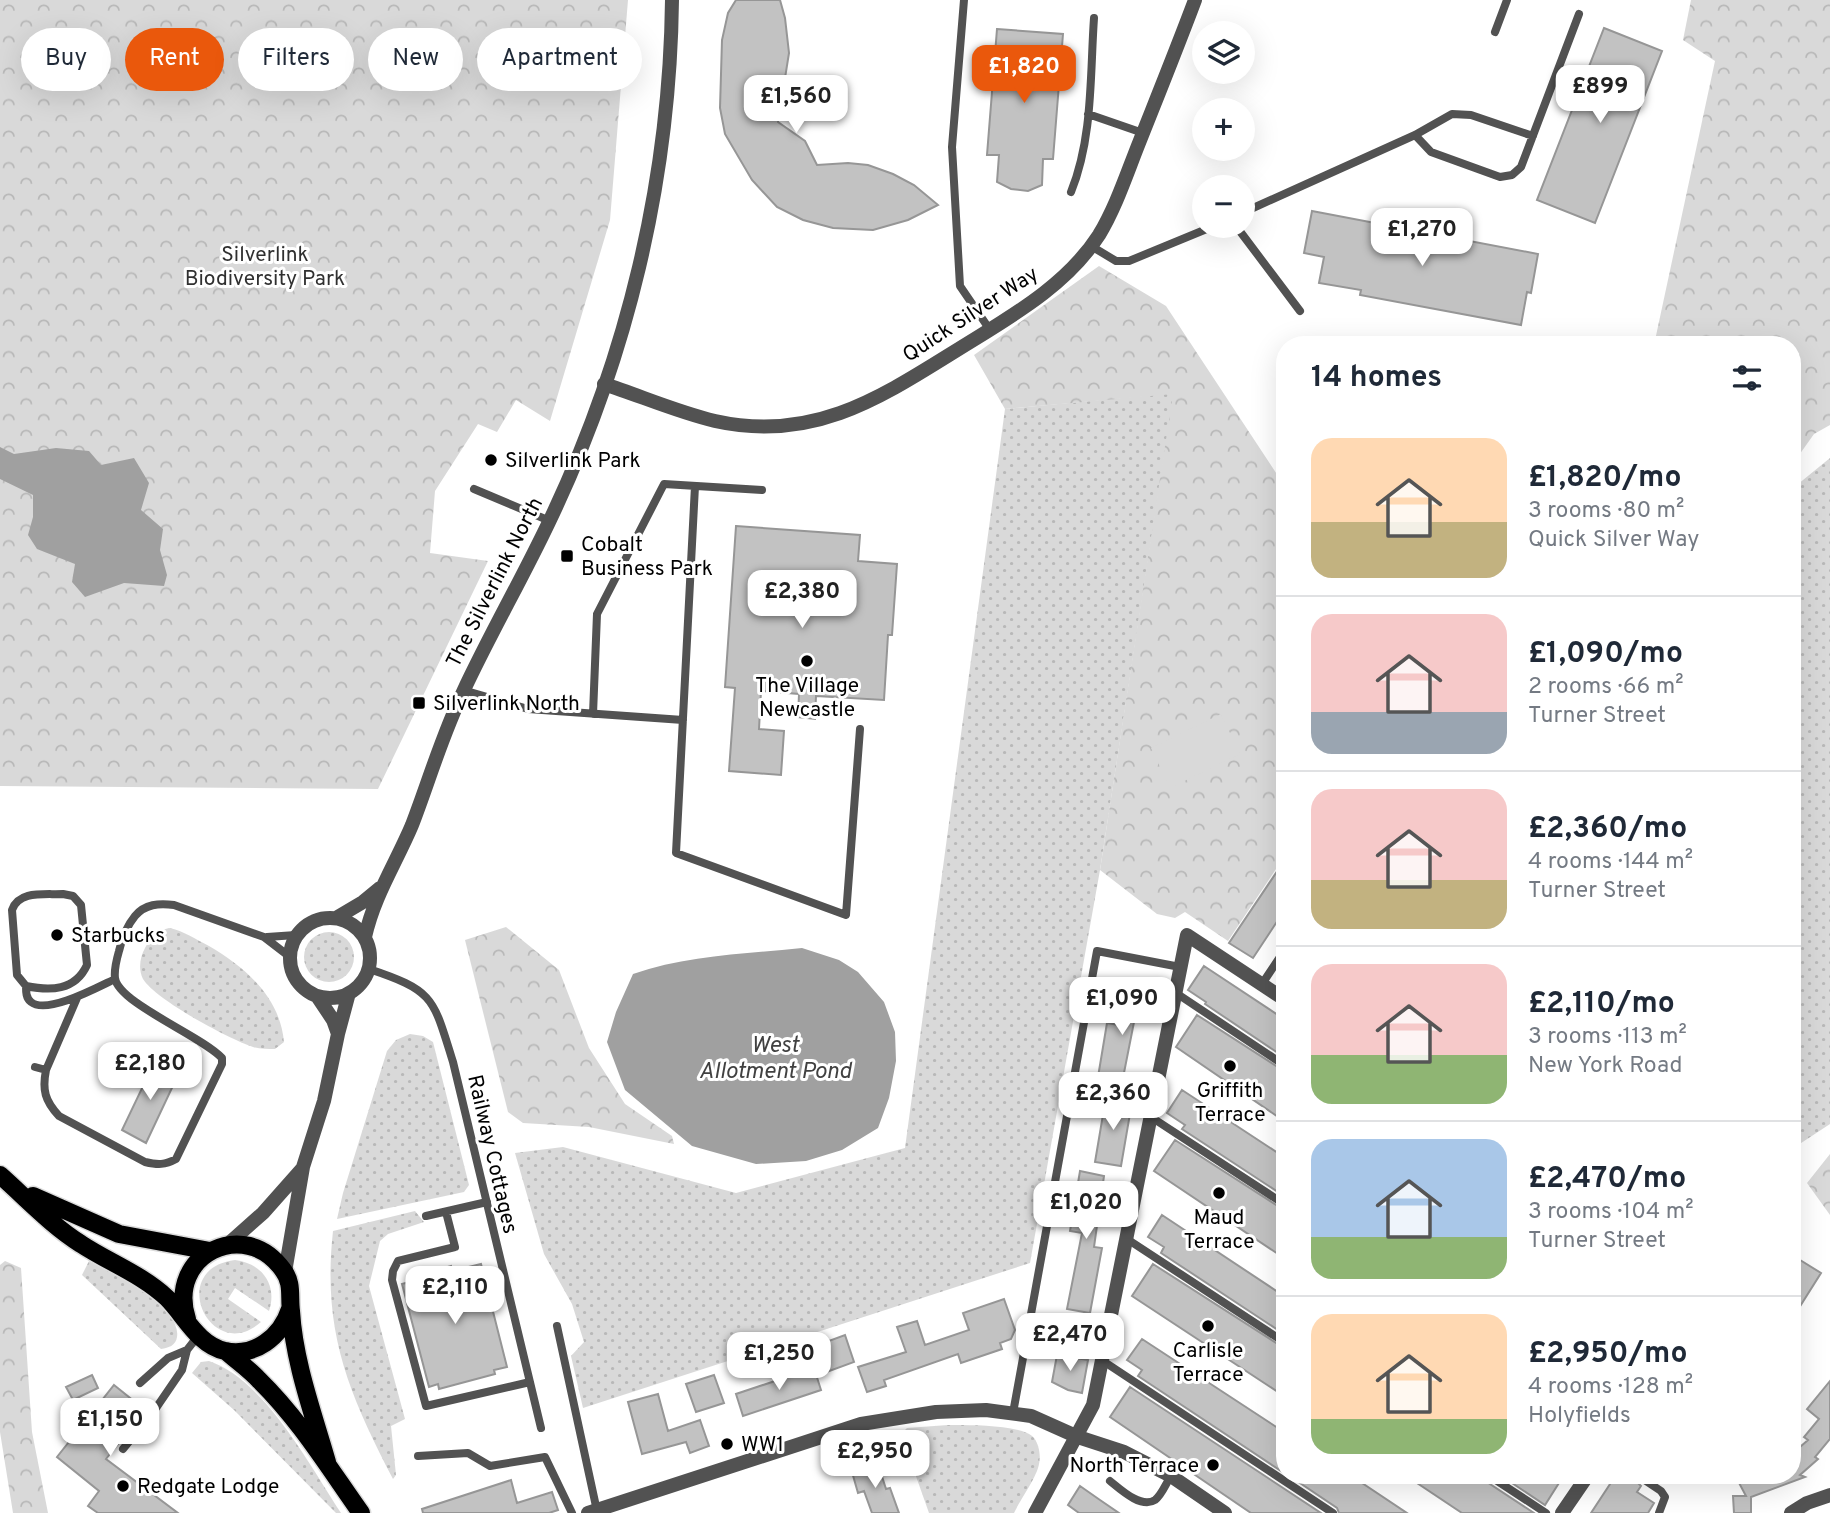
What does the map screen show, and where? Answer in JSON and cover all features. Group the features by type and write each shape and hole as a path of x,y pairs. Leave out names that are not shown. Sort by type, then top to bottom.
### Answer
{"main road":[{"path":"0,1175 81,1244 151,1284 212,1346 226,1351 244,1351 267,1343 281,1330 290,1309"},
{"path":"14,1187 119,1234 218,1248 239,1244 260,1250 271,1257 285,1272 291,1293 290,1309 301,1369 327,1462"},
{"path":"193,1329 183,1302 186,1281 194,1264 218,1248"},
{"path":"226,1351 260,1380 327,1462 361,1513"}],"street":[{"name":"The Silverlink North","path":"365,937 381,887 412,824 463,690 550,521 576,461 604,384 629,307 652,212 664,130 672,36 672,0"},
{"name":"Quick Silver Way","path":"604,384 715,421 790,425 828,418 860,407 990,330 1056,282 1091,246 1107,221 1195,0"},
{"name":"The Silverlink North","path":"336,918 363,902 381,887"},
{"path":"336,918 353,924 365,937 370,953 369,970 361,983 349,993 334,998 317,996 297,980 290,965 296,935 318,919 336,918"},
{"path":"1035,1513 1093,1405 1187,935 1276,994"},
{"path":"285,1272 303,1167 324,1101 349,993"},
{"path":"317,996 338,1034"},
{"path":"218,1248 263,1213 303,1167"},
{"path":"592,1512 861,1424 947,1411 986,1410 1013,1413 1045,1422 1078,1437 1124,1452 1171,1476 1222,1512"},
{"path":"1562,1513 1582,1484"},
{"path":"1791,1513 1807,1503 1830,1495"}],"lane":[{"path":"964,0 952,147 960,286 990,330"},
{"path":"1495,33 1507,0"},
{"path":"1415,135 1431,152 1500,177 1512,175 1521,167 1579,15"},
{"path":"1071,192 1080,168 1088,114 1094,18"},
{"path":"1088,114 1143,133"},
{"path":"1255,207 1415,135 1452,114 1471,115 1533,136"},
{"path":"1091,246 1116,261 1129,261 1192,235"},
{"path":"1245,238 1300,312"},
{"path":"593,714 597,614 664,484 762,490"},
{"path":"695,486 676,853 846,915 860,729"},
{"path":"474,489 550,521"},
{"path":"463,690 515,706 683,720"},
{"path":"26,986 42,989 63,988 74,982 86,965 86,944 80,905 73,896 26,896 14,904 12,910 17,975 26,986 27,997 32,1003 41,1006 77,998 115,979"},
{"path":"77,998 46,1070 43,1082 45,1096 59,1116 145,1162 159,1165 176,1159 222,1064 222,1058 202,1042 131,999 115,979 123,937 137,913 160,903 174,905 264,937 290,957"},
{"path":"264,937 296,935"},
{"path":"1013,1413 1097,951 1181,967"},
{"path":"1262,984 1276,963"},
{"name":"Railway Cottages","path":"369,970 414,986 434,1004 453,1062 541,1428"},
{"path":"1175,993 1276,1061"},
{"path":"35,1067 46,1070"},
{"path":"1151,1116 1276,1200"},
{"path":"426,1216 487,1202"},
{"path":"446,1212 455,1247 398,1261 392,1280 426,1406 530,1382"},
{"path":"1126,1240 1276,1337"},
{"path":"557,1326 592,1512"},
{"path":"123,1449 154,1411 181,1370 193,1329"},
{"path":"140,1383 168,1358 187,1350"},
{"path":"1102,1360 1276,1475"},
{"path":"418,1456 468,1453 490,1466 545,1457 572,1513"},
{"path":"1110,1481 1131,1497 1147,1502 1158,1496 1171,1476"},
{"path":"1289,1484 1333,1513"},
{"path":"1502,1484 1546,1513"},
{"path":"1650,1484 1665,1497 1659,1513"}],"green space":[{"name":"Silverlink Biodiversity Park","path":"0,0 628,0 626,28 477,28 477,91 621,91 610,220 550,421 516,400 497,432 478,424 435,491 430,553 488,561 378,789 0,786"},
{"path":"1691,0 1830,0 1830,425 1814,434 1801,452 1801,336 1656,336 1715,61 1683,40"},
{"path":"1099,266 1166,306 1276,473 1276,869 1228,941 1185,912 1175,918 1157,914 1100,870 1173,394 1005,409 974,355"},
{"path":"1174,393 1100,870 1030,1263 583,1408 571,1356 584,1342 572,1304 544,1254 515,1153 563,1147 736,1193 905,1148 1005,409"},
{"path":"1830,458 1830,1124 1801,1143 1801,482"},
{"path":"1221,714 1240,754 1170,788 1151,748"},
{"path":"506,927 559,970 589,1048 625,1104 672,1136 674,1144 589,1127 523,1123 508,1112 465,940"},
{"path":"169,928 209,946 247,974 268,997 276,1011 284,1042 275,1049 256,1048 242,1043 194,1018 150,988 141,975 142,955 152,938"},
{"path":"329,932 347,939 354,957 347,975 329,982 311,975 304,957 311,939"},
{"path":"410,1034 423,1036 433,1042 469,1185 464,1192 337,1219 387,1051 396,1040"},
{"path":"1830,1154 1830,1215 1807,1183"},
{"path":"415,1211 424,1222 388,1234 380,1241 369,1286 405,1419 391,1426 396,1475 393,1479 363,1418 342,1360 331,1300 333,1231"},
{"path":"235,1260 260,1270 269,1284 271,1301 269,1311 235,1288 228,1299 261,1322 243,1332 226,1332 212,1324 203,1311 199,1295 202,1280 214,1267"},
{"path":"5,1261 21,1268 32,1432 48,1513 13,1513 0,1432 0,1265"},
{"path":"89,1261 128,1282 157,1302 176,1325 177,1337 174,1344 161,1349 82,1275"},
{"path":"209,1361 229,1371 249,1386 267,1405 300,1449 341,1513 336,1513 234,1410 192,1373 201,1362"},
{"path":"948,1425 1006,1428 1028,1433 1034,1438 1040,1454 1038,1469 1014,1513 929,1513 901,1434 907,1428"}],"water":[{"path":"0,447 14,454 56,448 89,451 101,465 134,458 149,483 141,510 163,529 160,550 167,575 164,586 124,583 85,597 72,582 75,564 37,549 28,535 33,517 33,495 0,479"},
{"name":"West Allotment Pond","path":"802,948 839,960 858,972 884,1002 895,1032 896,1061 889,1098 878,1128 842,1150 806,1161 756,1164 692,1146 625,1090 607,1042 616,1012 633,974 695,959"}],"building":[{"path":"736,0 780,0 789,53 778,122 805,141 817,165 868,165 914,185 938,205 908,220 873,230 833,228 803,220 777,207 752,180 725,134 720,108 722,40 728,13"},
{"path":"1604,28 1662,51 1595,223 1537,200"},
{"path":"997,29 1063,34 1053,159 1043,159 1042,185 1028,191 1011,189 997,182 999,155 987,155"},
{"path":"1312,211 1538,254 1531,293 1527,292 1521,325 1360,295 1361,290 1319,283 1324,257 1304,253"},
{"name":"The Village Newcastle","path":"736,526 860,535 858,561 897,564 892,635 888,635 884,700 816,696 815,719 798,717 799,694 761,691 759,729 784,731 781,775 729,771 735,688 725,687"},
{"path":"1276,873 1276,923 1253,958 1229,943"},
{"path":"1204,966 1276,1014 1276,1052 1205,1004 1206,1002 1188,990"},
{"path":"1126,986 1150,990 1145,1019 1135,1017 1121,1088 1097,1083 1107,1023 1119,1025"},
{"name":"Griffith Terrace","path":"1197,1015 1276,1066 1276,1116 1176,1047"},
{"path":"155,1061 179,1073 146,1143 122,1130"},
{"path":"1182,1090 1276,1152 1276,1191 1182,1129 1185,1125 1167,1113"},
{"path":"1106,1097 1132,1102 1121,1166 1095,1162"},
{"name":"Maud Terrace","path":"1175,1140 1276,1205 1276,1253 1154,1171"},
{"path":"1080,1171 1104,1176 1094,1247 1102,1248 1090,1313 1067,1309 1082,1233 1070,1231"},
{"path":"1162,1215 1276,1291 1276,1329 1161,1253 1164,1247 1148,1237"},
{"path":"1801,1261 1821,1273 1801,1305"},
{"path":"481,1264 507,1367 494,1370 495,1374 439,1389 438,1384 429,1387 402,1284 428,1277 427,1273 451,1266 452,1271"},
{"name":"Carlisle Terrace","path":"1153,1264 1276,1343 1276,1391 1132,1296"},
{"path":"1004,1299 1015,1330 1011,1339 1000,1343 1002,1349 961,1363 958,1354 884,1380 886,1386 867,1392 858,1367 906,1352 897,1327 917,1321 925,1345 969,1330 963,1313"},
{"path":"1051,1318 1075,1322 1070,1348 1046,1343"},
{"path":"845,1335 854,1362 824,1373 815,1346"},
{"path":"1142,1339 1276,1427 1276,1468 1138,1376 1142,1370 1127,1360"},
{"path":"1057,1355 1088,1360 1082,1393 1052,1382"},
{"path":"814,1368 821,1390 743,1416 736,1394"},
{"path":"92,1375 98,1388 73,1400 66,1387"},
{"path":"714,1375 724,1403 696,1412 686,1384"},
{"path":"1830,1381 1830,1439 1815,1457 1818,1459 1801,1474 1801,1446 1808,1440 1804,1437 1819,1419 1807,1409"},
{"path":"114,1385 145,1410 106,1459 178,1513 98,1513 88,1506 99,1491 57,1457"},
{"name":"North Terrace","path":"1130,1387 1321,1513 1251,1513 1110,1417"},
{"path":"658,1394 668,1431 700,1420 709,1446 690,1453 686,1442 642,1454 628,1402"},
{"path":"878,1464 886,1489 890,1488 899,1513 872,1513 864,1491 858,1493 852,1472"},
{"path":"511,1480 517,1503 552,1492 558,1510 549,1513 423,1513 422,1509"},
{"path":"1301,1484 1364,1484 1407,1513 1339,1513 1337,1508"},
{"path":"1418,1484 1490,1484 1534,1513 1462,1513"},
{"path":"1514,1484 1558,1484 1545,1505"},
{"path":"1610,1484 1639,1484 1641,1486 1637,1492 1654,1503 1648,1513 1591,1513"},
{"path":"1740,1484 1786,1484 1751,1497 1751,1513 1734,1513 1733,1496 1746,1496"},
{"path":"1080,1486 1119,1513 1079,1513 1068,1505"}],"place":[{"name":"Silverlink Park","path":"491,460"},
{"name":"Cobalt Business Park","path":"567,556"},
{"name":"The Village Newcastle","path":"807,661"},
{"name":"Silverlink North","path":"419,703"},
{"name":"Starbucks","path":"57,935"},
{"name":"Griffith Terrace","path":"1230,1066"},
{"name":"Maud Terrace","path":"1219,1193"},
{"name":"Carlisle Terrace","path":"1208,1326"},
{"name":"WW1","path":"727,1444"},
{"name":"North Terrace","path":"1213,1465"},
{"name":"Redgate Lodge","path":"123,1486"}]}
